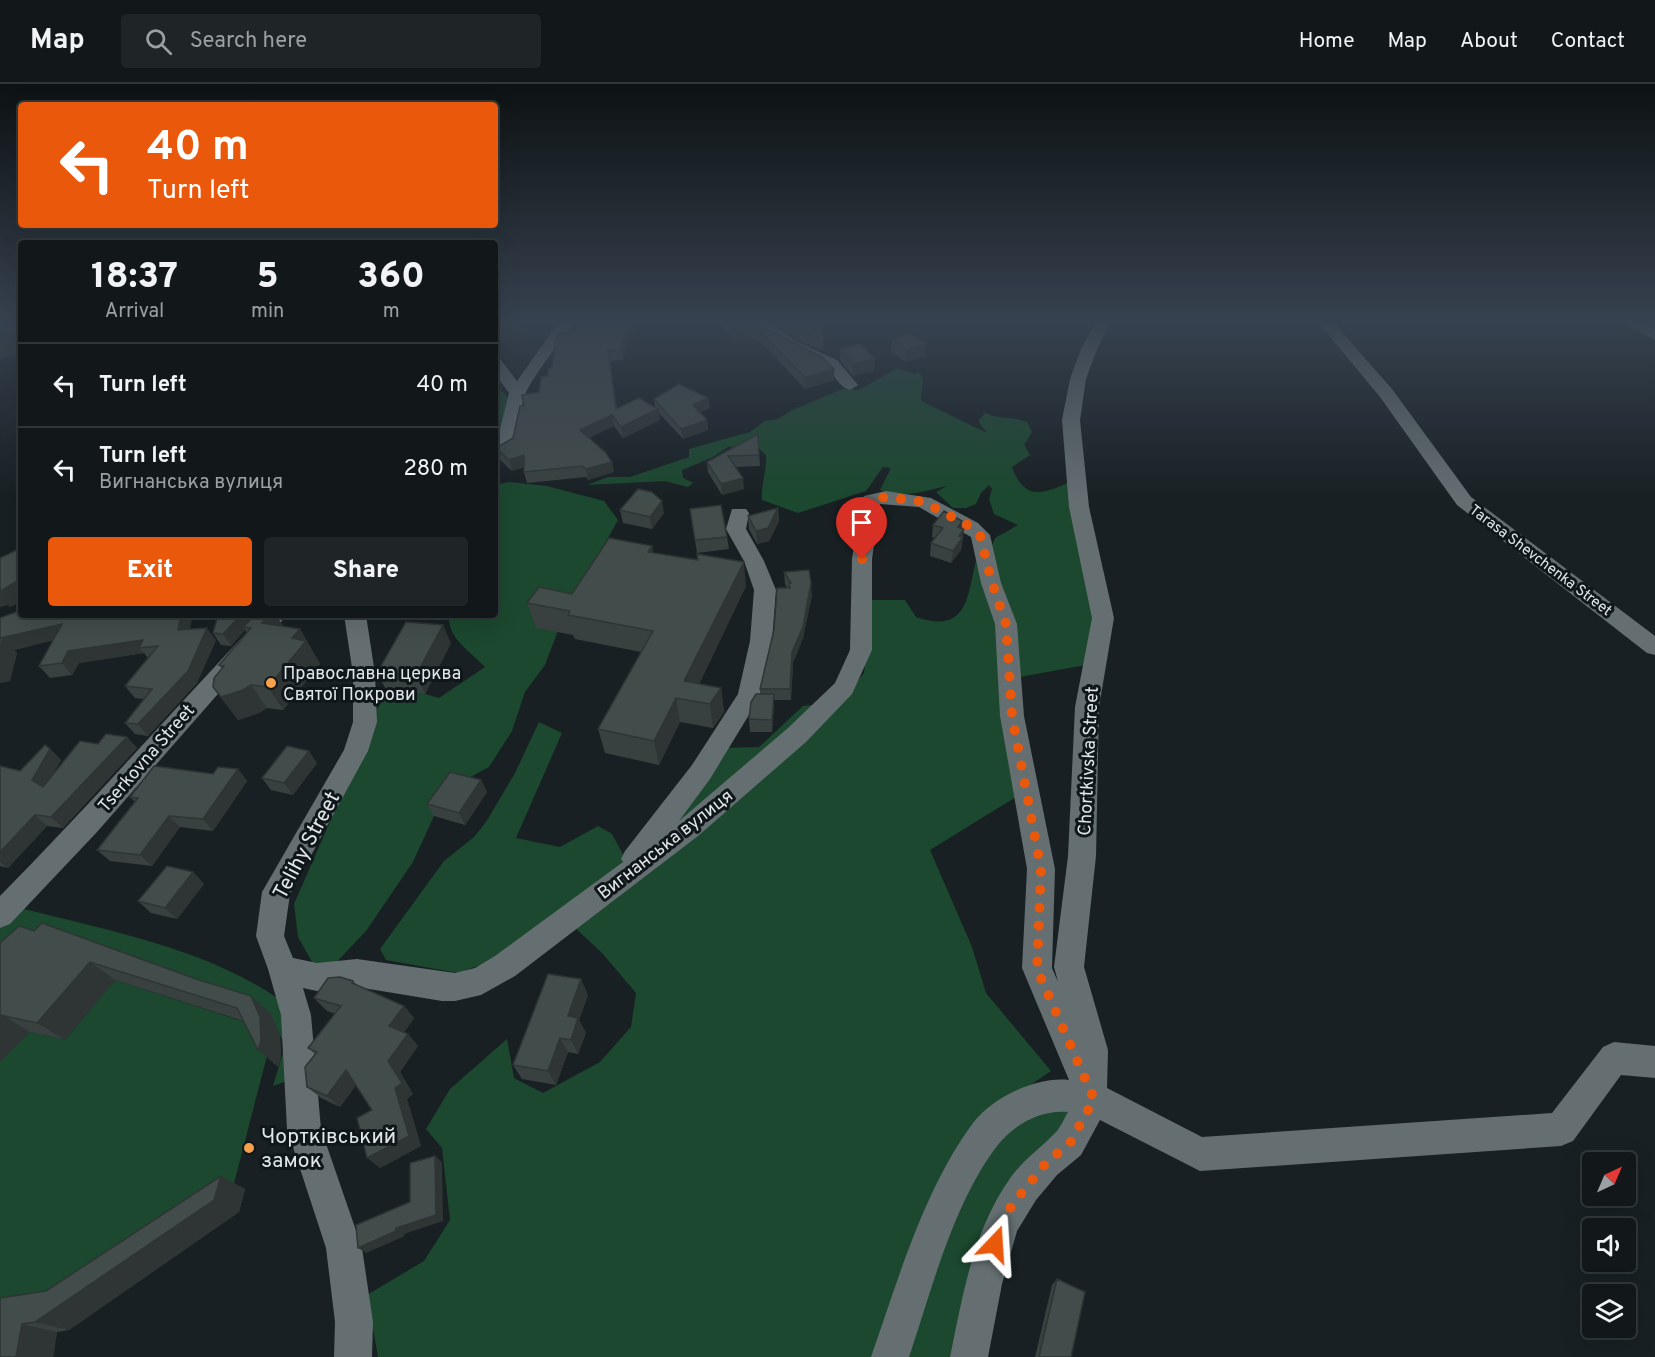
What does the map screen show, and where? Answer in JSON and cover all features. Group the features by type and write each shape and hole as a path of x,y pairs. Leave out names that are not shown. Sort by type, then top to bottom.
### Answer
{"street":[{"path":"508,381 517,393"},
{"path":"498,449 507,438 517,393 525,381"},
{"path":"847,381 850,385"},
{"name":"Chortkivska Street","path":"1078,381 1071,420 1079,507 1103,618 1087,707 1082,856 1070,968 1092,1050 1094,1099"},
{"name":"Tarasa Shevchenka Street","path":"1376,381 1464,501 1655,646"},
{"name":"Вигнанська вулиця","path":"283,969 299,975 317,977 357,973 442,987 468,985 487,978 506,966 689,828 797,735 844,688 861,650 862,559 871,500 886,497 924,502 971,527 980,535 992,583 1006,624 1012,716 1041,869 1037,969 1094,1099"},
{"path":"618,883 701,772 749,695 761,641 765,590 754,561 736,529 739,513"},
{"name":"Tserkovna Street","path":"5,903 88,824 196,701 273,618"},
{"name":"Telihy Street","path":"354,1357 354,1322 344,1248 304,1129 296,1016 283,969 270,936 276,892 356,751 365,722 364,674 355,618"},
{"path":"890,1357 930,1239 963,1170 986,1132 1016,1108 1029,1101 1060,1095 1094,1099 1200,1154 1211,1154 1561,1129 1614,1058 1655,1062"},
{"path":"969,1357 984,1284 1001,1224 1024,1188 1046,1163 1070,1143 1094,1099"}],"green space":[{"path":"874,381 923,381 921,401 987,433 978,421 985,413 1027,422 1032,432 1024,445 1030,455 1012,467 1023,486 1037,492 1053,489 1072,481 1100,618 1091,664 1015,678 989,553 995,538 1018,525 994,514 989,499 992,489 989,485 981,493 976,504 966,508 953,508 936,492 947,486 905,494 880,490 891,468 883,467 866,491 798,513 762,500 766,455 755,445 728,447 713,457 682,470 683,478 693,483 688,487 665,481 587,485 608,477 630,477 689,457 689,449 750,432 765,421 778,419 792,410 843,389 859,390"},
{"path":"498,389 509,398 498,433"},
{"path":"509,482 547,486 604,501 618,520 562,620 545,665 525,692 512,731 489,767 456,785 434,816 413,862 366,931 331,968 312,962 298,937 294,904 343,792 372,737 377,709 387,691 425,694 439,698 485,667 456,638 449,618 498,618 498,484"},
{"path":"976,560 998,614 1016,797 930,850 972,947 986,993 1051,1071 984,1116 875,1357 378,1357 367,1295 424,1261 450,1220 442,1148 426,1129 450,1089 507,1039 514,1078 543,1093 600,1062 631,1027 636,993 602,953 571,924 721,748 759,747 803,706 835,702 851,688 864,673 871,600 905,600 916,617 946,621 955,617 962,610 967,600"},
{"path":"539,722 562,733 516,838 560,847 598,826 612,834 627,862 508,955 458,973 386,960 380,949 444,861 474,837 486,822 515,773"},
{"path":"16,907 186,953 250,981 279,999 292,1055 284,1082 273,1086 285,1046 270,1014 68,942 0,989 0,924"},
{"path":"115,980 257,1026 269,1048 230,1199 79,1300 0,1313 0,1062 30,1032 65,1040"},
{"path":"1034,1109 1074,1109 1044,1158 960,1357 901,1357 947,1224 1001,1137"}],"building":[{"path":"540,381 612,381 616,409 639,398 658,409 621,427 612,415 580,430 605,452 612,462 586,469 583,466 524,472 524,455 509,460 498,450 498,447 513,438 520,406 524,406 522,395 539,392"},
{"path":"679,384 708,398 693,405 707,420 681,429 654,399"},
{"path":"758,434 759,455 728,456 743,478 721,484 707,462"},
{"path":"638,489 652,492 662,501 650,517 620,510"},
{"path":"721,505 727,537 695,540 690,509"},
{"path":"778,508 768,528 756,531 748,516"},
{"path":"944,511 962,521 958,527 964,529 959,536 963,537 953,551 931,543 943,528 933,525"},
{"path":"609,538 652,546 648,552 698,560 697,554 744,562 684,681 721,688 710,704 676,698 654,741 598,729 653,631 568,615 570,611 527,603 539,587 572,594"},
{"path":"18,549 18,581 0,591 0,558"},
{"path":"809,570 811,583 803,627 792,652 790,689 760,689 774,630 777,588 790,588 789,583 791,583 784,572"},
{"path":"18,611 18,618 180,618 178,630 207,628 188,671 138,724 125,723 152,689 125,686 158,646 139,648 143,640 68,651 62,663 39,666 62,624 0,638 0,618"},
{"path":"217,618 238,618 223,634 213,633"},
{"path":"252,618 266,618 262,623 300,629 292,638 306,641 268,687 251,685 221,697 213,687 214,678 224,666 219,665 251,628 243,627"},
{"path":"406,622 443,625 416,675 377,673"},
{"path":"756,694 774,694 772,720 749,719 751,702"},
{"path":"106,734 127,737 51,817 35,815 0,852 0,766 20,771 45,745 50,749 32,780 43,787 80,741 98,744"},
{"path":"287,746 309,751 284,783 262,778"},
{"path":"154,766 213,774 218,767 238,769 203,819 169,816 140,855 97,850 138,798 130,797"},
{"path":"450,772 481,780 459,813 427,804"},
{"path":"167,866 193,872 165,908 138,901"},
{"path":"42,923 196,979 251,996 260,1017 261,1041 258,1050 237,1008 90,962 37,1023 0,1015 0,943 19,926 34,931"},
{"path":"548,974 581,979 568,1016 578,1018 571,1040 560,1038 548,1071 513,1065"},
{"path":"340,977 404,1006 389,1026 408,1034 388,1061 402,1083 395,1088 409,1136 367,1158 357,1118 372,1110 346,1070 327,1096 307,1087 305,1067 317,1052 308,1048 341,1006 314,998 328,978"},
{"path":"435,1156 436,1215 396,1228 396,1231 358,1248 356,1225 410,1202 410,1163"},
{"path":"221,1176 214,1200 35,1322 22,1324 16,1357 0,1357 0,1298 46,1291"},
{"path":"1057,1279 1085,1292 1071,1357 1039,1357"}],"place":[{"name":"Православна церква Святої Покрови","path":"271,683"},
{"name":"Чортківський замок","path":"249,1148"}],"route":[{"path":"862,559 871,500 886,497 924,502 971,527 980,535 992,583 1006,624 1012,716 1041,869 1037,969 1094,1099 1070,1143 1046,1163 1012,1205 1001,1224 995,1244"}]}
